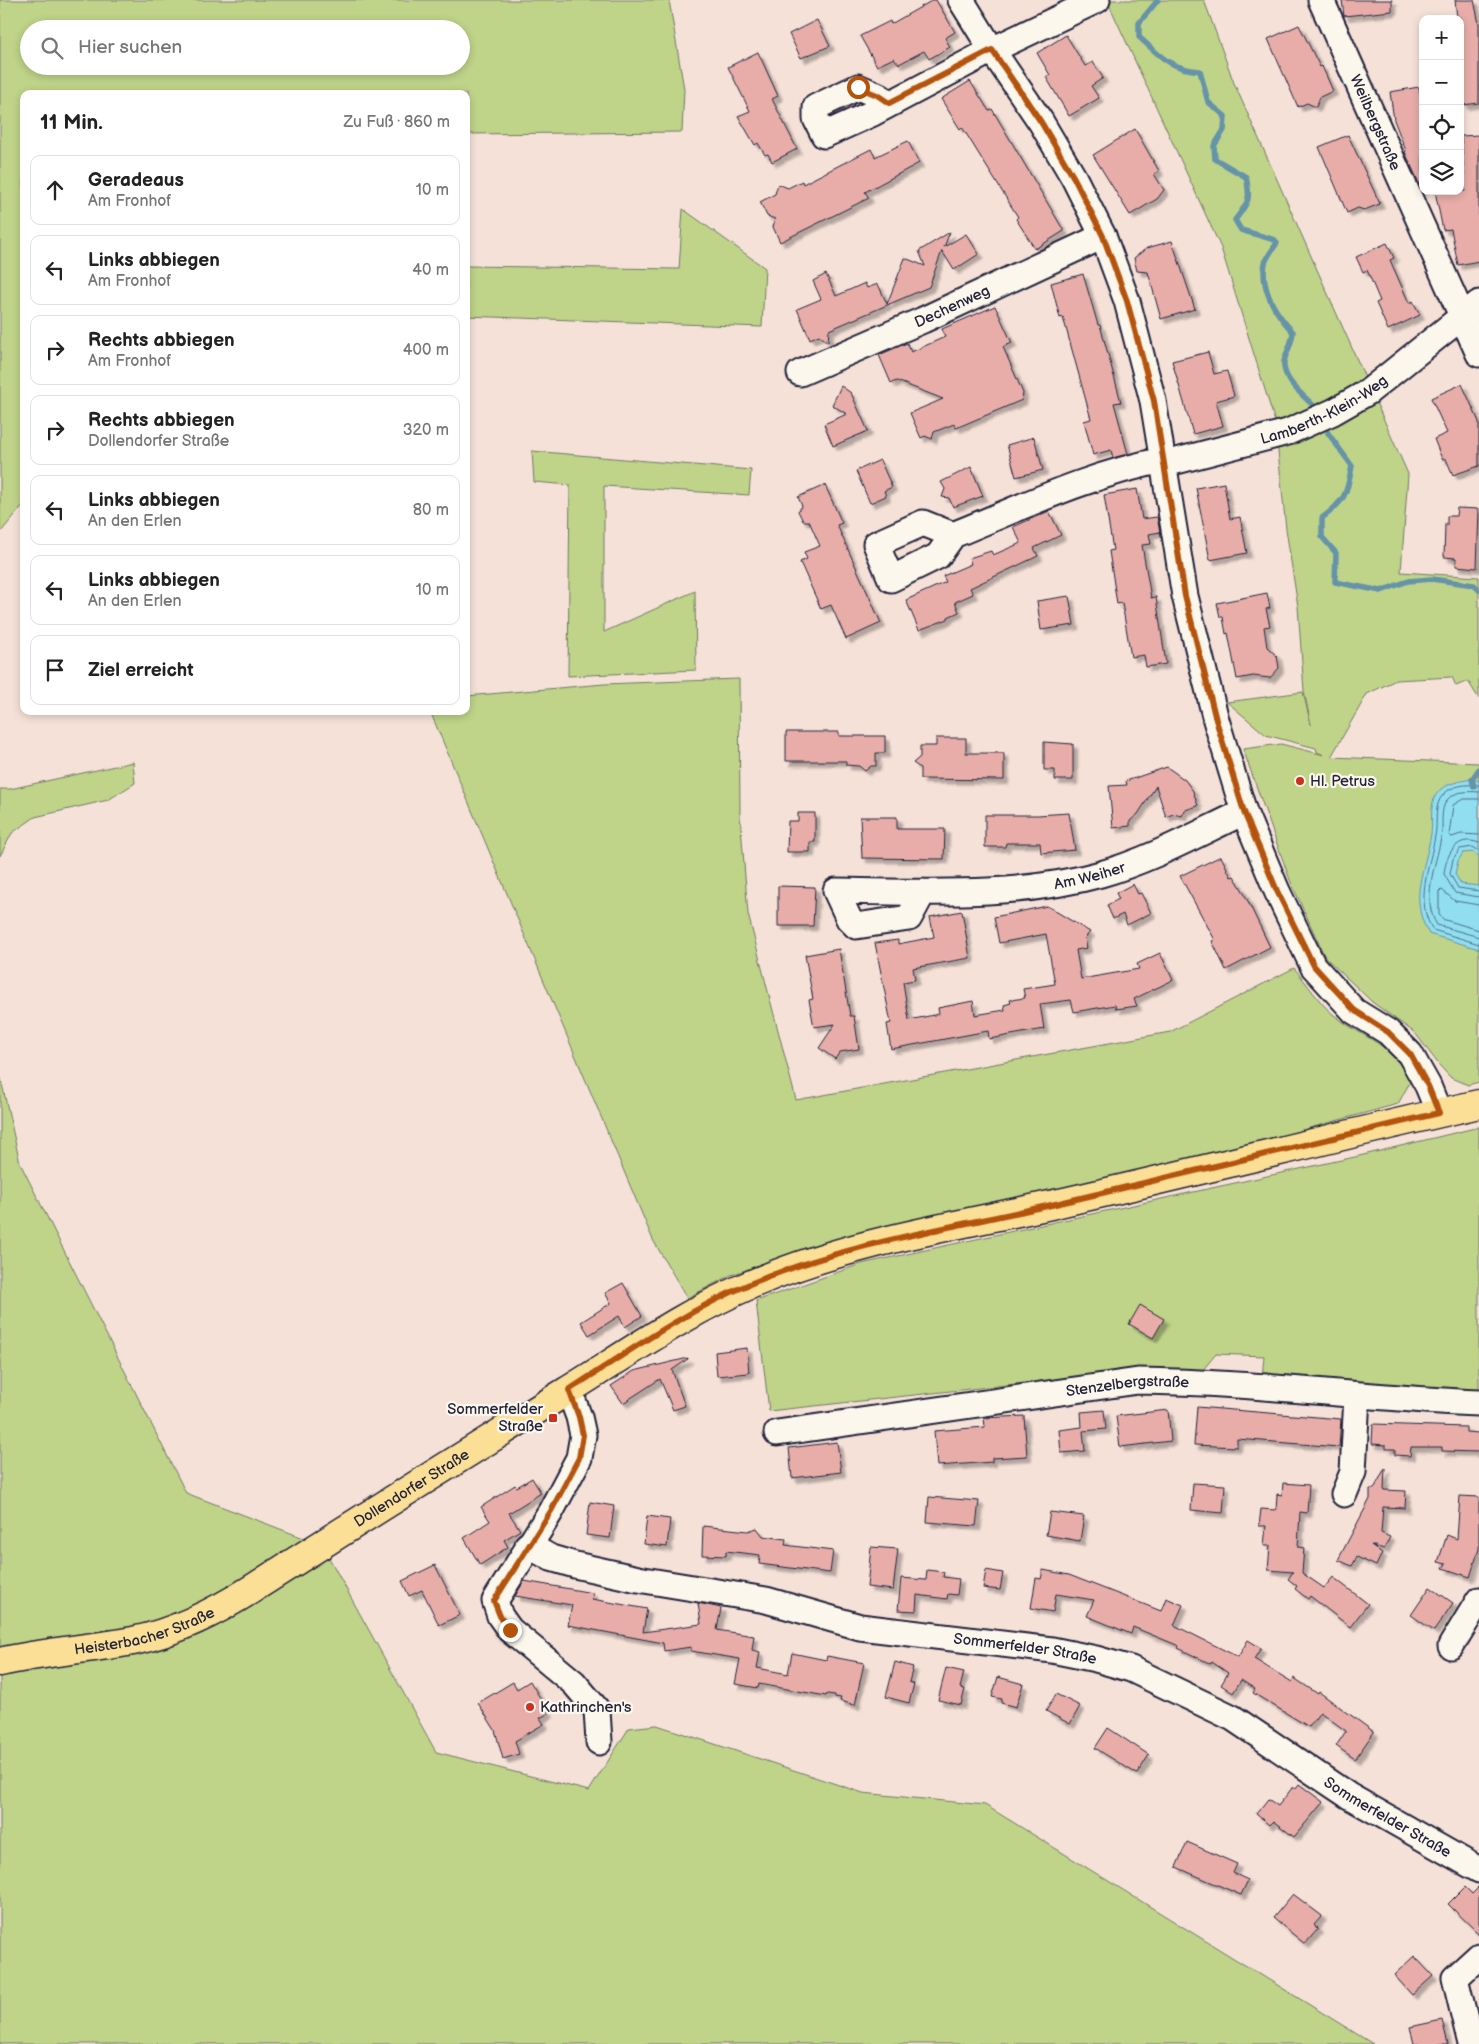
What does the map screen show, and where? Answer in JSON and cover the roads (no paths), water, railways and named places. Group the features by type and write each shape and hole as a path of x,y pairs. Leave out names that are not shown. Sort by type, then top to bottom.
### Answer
{"main road":[{"name":"Dollendorfer Straße","path":"278,1573 708,1304 751,1284 797,1266 859,1248 1145,1184 1479,1104"},
{"name":"Heisterbacher Straße","path":"0,1662 27,1656 133,1641 164,1632 227,1604 278,1573"}],"street":[{"path":"961,0 1041,122 1074,178 1103,236 1127,301 1154,401 1185,596 1216,720 1244,812 1277,891 1314,966 1354,1010 1388,1032 1410,1054 1428,1086 1439,1113"},
{"path":"889,103 992,50 1097,0"},
{"name":"Weilbergstraße","path":"1321,0 1471,310 1479,354"},
{"name":"Dechenweg","path":"800,373 923,320 1103,236"},
{"name":"Lamberth-Klein-Weg","path":"952,535 1070,487 1138,465 1165,462 1288,432 1333,412 1368,392 1471,310"},
{"name":"Am Weiher","path":"923,892 1016,890 1100,874 1146,859 1244,812"},
{"name":"Stenzelbergstraße","path":"777,1432 1138,1381 1186,1381 1358,1396 1479,1403"},
{"path":"569,1390 579,1417 583,1435 579,1458 559,1497 494,1601 496,1608 510,1630 574,1683 597,1710 599,1742"},
{"path":"1344,1494 1352,1472 1358,1396"},
{"name":"Sommerfelder Straße","path":"528,1545 551,1558 575,1565 638,1580 766,1600 860,1627 1052,1650 1096,1659 1131,1669 1233,1718 1349,1796 1479,1870"},
{"path":"1451,1646 1479,1600"},
{"path":"1471,2044 1455,1978 1479,1956"}],"water":[{"path":"1472,779 1479,781 1479,857 1473,852 1463,853 1458,861 1455,874 1461,884 1479,886 1479,949 1429,934 1423,921 1419,896 1422,872 1431,834 1432,805 1436,794 1447,786"}],"waterway":[{"path":"1158,0 1139,23 1139,37 1160,56 1173,64 1181,68 1200,71 1208,102 1225,116 1224,130 1214,146 1215,159 1246,177 1248,200 1235,220 1241,230 1275,240 1277,243 1266,260 1264,273 1267,292 1271,301 1293,332 1285,358 1285,372 1293,386 1316,408"},
{"path":"1328,433 1352,466 1344,496 1336,507 1322,518 1322,537 1336,553 1335,582 1381,591 1408,581 1432,579 1474,585 1479,590"},
{"path":"1474,787 1472,779 1479,769"}],"place":[{"name":"Hl. Petrus","path":"1300,781"},
{"name":"Sommerfelder Straße","path":"553,1418"},
{"name":"Kathrinchen's","path":"530,1707"}]}
